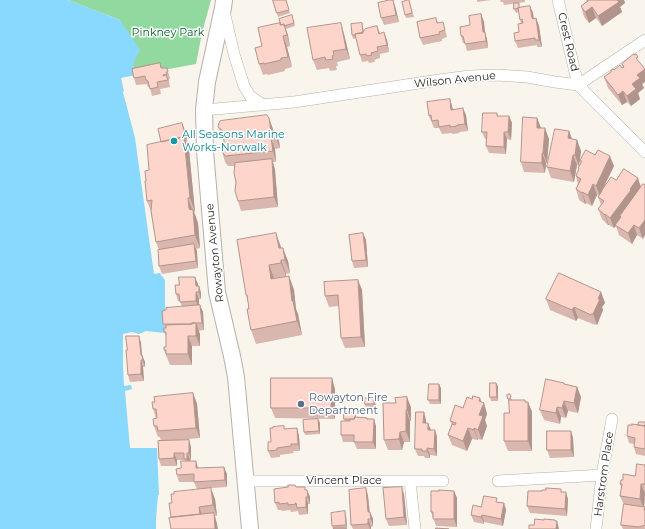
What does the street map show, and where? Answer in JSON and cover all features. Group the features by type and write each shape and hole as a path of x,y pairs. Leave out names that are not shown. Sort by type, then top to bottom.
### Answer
{"main road":[{"name":"Rowayton Avenue","path":"224,4 207,82 204,110 205,151 215,274 236,377 250,529"}],"street":[{"name":"Crest Road","path":"558,0 578,85"},
{"path":"224,4 234,54 244,86 250,96 263,105"},
{"path":"645,40 578,85 645,152"},
{"name":"Wilson Avenue","path":"204,110 323,98 470,76 512,76 578,85"},
{"name":"Harstrom Place","path":"596,529 602,475 612,419"},
{"path":"498,481 602,475"},
{"name":"Vincent Place","path":"245,480 443,481"},
{"path":"410,480 415,529"}],"green space":[{"name":"Pinkney Park","path":"68,0 211,0 202,33 196,64 136,75 120,20"}],"water":[{"path":"0,0 68,0 120,20 140,50 133,64 136,75 121,78 123,92 135,138 154,274 160,273 165,280 165,333 146,331 139,334 132,332 123,334 123,366 124,386 131,385 132,389 125,391 130,448 157,448 159,495 156,529 0,529"}],"building":[{"path":"273,0 286,0 289,10 277,13"},
{"path":"393,0 396,15 381,18 378,3"},
{"path":"409,0 412,13 405,15 402,2"},
{"path":"587,0 617,0 619,2 598,16 592,7 585,12 581,6 588,1"},
{"path":"514,3 519,3 519,8 514,9"},
{"path":"530,6 532,18 536,18 539,40 535,40 535,38 515,41 514,33 519,32 518,24 523,23 522,19 520,20 518,8"},
{"path":"481,14 483,32 485,32 486,41 465,44 463,36 461,36 460,27 470,25 469,16"},
{"path":"292,15 294,23 284,26 284,24 281,25 279,19"},
{"path":"436,18 437,23 443,22 445,30 439,32 440,34 420,38 417,22"},
{"path":"280,23 280,25 284,24 287,35 283,36 288,57 281,58 281,60 259,64 255,48 262,46 258,28"},
{"path":"341,23 346,49 333,51 333,59 326,60 325,57 313,60 307,28"},
{"path":"362,23 363,33 352,35 351,24"},
{"path":"377,26 379,34 384,32 387,45 377,47 378,51 371,53 372,55 360,55 355,34 363,32 365,29"},
{"path":"636,54 638,57 636,58 645,69 637,75 640,78 632,84 636,89 627,96 623,91 618,95 604,77 611,72 611,70 614,70 620,65 622,68 624,67 622,64"},
{"path":"160,63 161,68 167,68 167,74 163,76 166,75 168,80 157,82 158,87 150,89 145,76 134,78 132,69"},
{"path":"450,99 451,110 463,108 465,124 450,127 450,125 439,127 438,120 432,121 431,115 429,116 427,102"},
{"path":"483,113 497,113 497,116 509,116 508,132 504,132 504,147 486,146 487,132 482,132"},
{"path":"267,115 269,118 271,131 275,131 276,138 271,138 273,151 225,156 221,147 224,142 223,131 218,127 220,121"},
{"path":"523,117 537,118 537,128 545,128 542,163 521,162"},
{"path":"182,123 185,139 184,137 161,142 158,129"},
{"path":"555,129 569,131 568,138 577,140 575,155 573,155 570,171 547,167"},
{"path":"184,137 190,198 188,198 189,208 190,210 193,209 195,235 156,242 151,211 152,200 147,201 145,181 145,171 149,170 147,145"},
{"path":"586,150 595,155 598,150 610,156 596,186 593,184 588,195 576,189 581,179 576,176 578,168"},
{"path":"272,159 274,197 238,201 235,191 235,163"},
{"path":"624,169 638,178 610,218 598,209 604,201 598,197 611,177 616,180"},
{"path":"643,184 645,185 645,220 639,228 634,225 628,233 615,225"},
{"path":"276,233 279,248 283,248 285,260 281,260 281,263 269,265 271,279 289,276 292,301 297,321 251,330 247,309 249,309 247,295 237,240"},
{"path":"363,233 366,260 352,261 349,235"},
{"path":"194,244 196,261 159,266 158,250"},
{"path":"559,273 601,292 598,299 600,299 593,314 591,315 574,307 572,310 546,299"},
{"path":"179,277 195,277 196,286 199,286 199,292 196,292 196,301 180,302 179,294 176,294 175,285 179,285"},
{"path":"358,280 361,337 341,338 338,295 325,296 324,282"},
{"path":"200,305 202,323 163,324 162,311 166,310 166,308"},
{"path":"196,323 196,336 188,336 188,354 166,354 164,347 166,347 166,332 164,332 164,328 166,328 166,325"},
{"path":"126,336 139,336 143,360 141,360 141,374 128,375"},
{"path":"271,378 332,378 331,408 271,408"},
{"path":"546,379 577,387 574,403 564,401 562,408 557,407 556,413 540,410"},
{"path":"490,383 496,383 497,397 490,397"},
{"path":"429,384 439,384 439,400 428,400"},
{"path":"193,393 196,428 158,431 157,426 154,426 153,419 157,418 156,409 153,409 152,402 155,402 154,397"},
{"path":"508,394 511,396 510,399 507,397"},
{"path":"473,396 480,398 479,401 484,403 479,415 483,416 478,430 468,428 463,441 448,435 452,424 455,425 456,423 450,421 455,405 463,408 467,397 472,399"},
{"path":"407,397 406,431 400,432 399,439 384,440 383,403 396,403 395,398"},
{"path":"364,398 374,398 374,404 365,404"},
{"path":"509,400 525,400 525,402 528,402 528,441 504,441 504,413 509,413"},
{"path":"344,412 355,412 354,419 344,419"},
{"path":"416,412 424,412 423,423 428,423 428,430 435,430 434,449 427,448 427,451 422,451 422,449 415,449"},
{"path":"355,417 374,419 373,442 354,442 354,435 341,435 341,421 350,421 350,419 354,419"},
{"path":"318,419 319,431 304,432 303,420"},
{"path":"639,422 645,422 645,426 638,425"},
{"path":"632,424 645,426 645,449 634,447 635,438 627,436 628,425"},
{"path":"284,426 284,429 297,428 298,444 291,444 291,446 268,451 268,442 271,442 270,428"},
{"path":"547,431 571,431 571,450 547,450"},
{"path":"189,440 189,453 187,453 187,459 184,459 184,453 174,453 174,458 159,459 158,441"},
{"path":"181,461 196,461 196,468 224,467 225,480 194,482 194,474 177,475 176,469 181,468"},
{"path":"637,464 645,465 645,484 641,484 640,499 620,496 622,484 620,484 621,480 623,480 623,474 635,476"},
{"path":"288,485 305,487 308,497 306,497 306,507 297,508 296,503 288,505 288,503 275,503 274,489 288,487"},
{"path":"402,487 404,517 386,519 383,488"},
{"path":"211,488 213,505 199,507 200,514 171,517 169,503 172,503 171,494 174,494 174,492"},
{"path":"366,488 368,512 370,512 371,519 368,519 368,524 351,525 349,490"},
{"path":"546,488 561,489 561,492 566,492 565,509 527,506 528,491 542,491 546,490"},
{"path":"431,491 454,491 454,519 433,518 433,512 431,512"},
{"path":"484,496 497,498 496,502 504,503 501,519 482,515 481,517 471,515 473,505 481,507"},
{"path":"624,504 645,507 645,525 639,527 621,525"},
{"path":"345,511 346,525 332,526 331,513"},
{"path":"214,513 215,529 171,529 169,518"},
{"path":"535,519 555,520 557,521 556,529 529,529 529,525 534,525"},
{"path":"346,528 346,529 334,529"}],"place":[{"name":"All Seasons Marine Works-Norwalk","path":"174,141"},
{"name":"Rowayton Fire Department","path":"301,404"}]}
